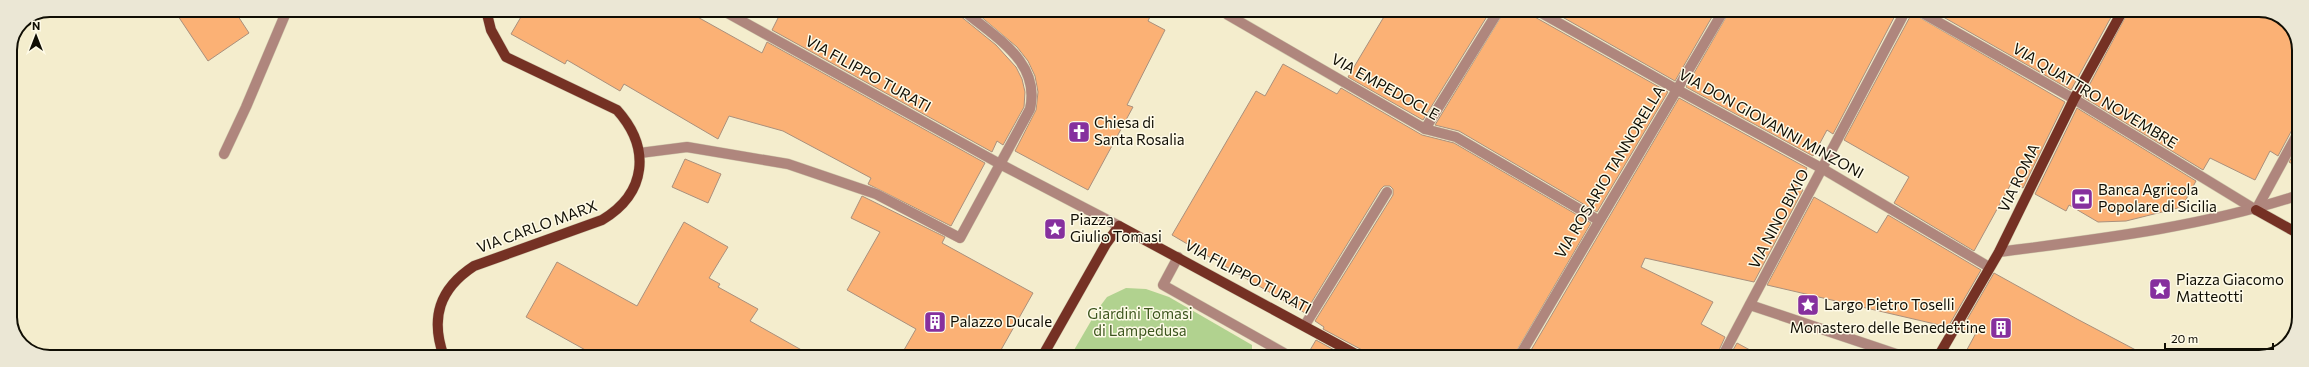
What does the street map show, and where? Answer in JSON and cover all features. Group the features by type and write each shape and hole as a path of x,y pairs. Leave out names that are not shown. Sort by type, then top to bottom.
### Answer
{"main road":[{"name":"VIA CARLO MARX","path":"442,350 438,340 436,322 440,305 448,289 459,276 474,266 602,220 616,212 627,200 635,186 640,170 640,153 636,137 628,122 617,110 506,56 491,30 488,17"},
{"name":"VIA ROMA","path":"1942,350 1999,252 2074,99 2119,17"},
{"path":"2256,210 2292,230"},
{"path":"1046,350 1106,244 1119,226"},
{"name":"VIA FILIPPO TURATI","path":"1119,226 1305,325 1349,350"}],"street":[{"path":"224,154 246,107 284,17"},
{"name":"VIA FILIPPO TURATI","path":"735,17 1000,164 1119,226"},
{"path":"640,153 687,147 788,164 876,194 960,238 1030,108 1032,98 1030,78 1024,64 971,17"},
{"name":"VIA EMPEDOCLE","path":"1231,17 1425,129 1456,137 1598,220"},
{"path":"1425,129 1496,17"},
{"name":"VIA DON GIOVANNI MINZONI","path":"1548,17 1823,169 1989,267"},
{"name":"VIA ROSARIO TANNORELLA","path":"1522,350 1720,17"},
{"name":"VIA NINO BIXIO","path":"1726,350 1902,17"},
{"name":"VIA QUATTRO NOVEMBRE","path":"1929,17 2074,99 2256,210"},
{"path":"2256,210 2292,144"},
{"path":"1305,325 1387,192"},
{"path":"1999,252 2103,238 2256,210 2292,197"},
{"path":"1178,257 1163,285 1279,350"},
{"path":"1750,305 1884,350"}],"green space":[{"name":"Giardini Tomasi di Lampedusa","path":"1126,288 1146,289 1169,297 1252,345 1252,350 1074,350 1098,309 1107,297"}],"building":[{"path":"179,17 239,17 249,33 208,61"},
{"path":"521,17 698,17 762,53 767,42 985,163 951,226 868,184 871,178 783,131 729,116 718,139 624,84 620,91 567,60 565,64 511,34"},
{"path":"778,17 961,17 996,45 1016,67 1022,79 1025,92 1024,107 1003,145 997,141 992,152 772,30"},
{"path":"981,17 1150,17 1148,21 1165,30 1127,105 1133,107 1088,190 1015,151 1036,110 1038,92 1035,76 1028,61 1017,47"},
{"path":"1384,17 1487,17 1423,120 1348,77"},
{"path":"1501,17 1535,17 1668,92 1597,212 1459,131 1435,125"},
{"path":"1562,17 1712,17 1675,81"},
{"path":"1726,17 1894,17 1833,134 1827,130 1813,156 1686,87"},
{"path":"1910,17 1919,17 2065,102 2023,188 2012,182 1974,251 1894,203 1909,177 1844,140"},
{"path":"1943,17 2111,17 2071,90"},
{"path":"2125,17 2263,17 2273,20 2282,27 2289,38 2292,48 2292,130 2278,156 2270,151 2255,180 2210,158 2203,170 2083,97"},
{"path":"1283,64 1337,94 1341,88 1422,135 1454,143 1591,223 1517,350 1362,350 1323,329 1324,327 1315,321 1393,195 1393,189 1390,186 1384,186 1381,189 1305,313 1172,235 1256,91 1265,96"},
{"path":"1679,98 1807,168 1797,187 1803,190 1754,282 1645,258 1641,267 1713,302 1701,324 1725,337 1719,350 1531,350"},
{"path":"2077,108 2196,181 2182,207 2126,221 2098,222 2069,205 2066,211 2035,194"},
{"path":"2292,157 2292,164 2289,162"},
{"path":"685,159 721,174 708,203 672,187"},
{"path":"862,196 945,237 942,243 1033,293 1001,350 904,350 916,329 847,290 880,232 851,218"},
{"path":"1814,197 1877,233 1888,215 1981,270 1948,327 1767,285"},
{"path":"684,222 728,247 709,278 720,284 718,287 758,309 750,321 802,350 585,350 526,317 557,262 637,306"},
{"path":"1994,273 2136,350 1967,350 1976,333 1961,330"},
{"path":"1316,340 1334,350 1310,350"},
{"path":"1737,343 1750,350 1733,350"}],"place":[{"name":"Chiesa di Santa Rosalia","path":"1079,132"},
{"name":"Banca Agricola Popolare di Sicilia","path":"2082,199"},
{"name":"Piazza Giulio Tomasi","path":"1055,229"},
{"name":"Piazza Giacomo Matteotti","path":"2160,289"},
{"name":"Largo Pietro Toselli","path":"1808,305"},
{"name":"Palazzo Ducale","path":"935,322"},
{"name":"Monastero delle Benedettine","path":"2001,328"}]}
